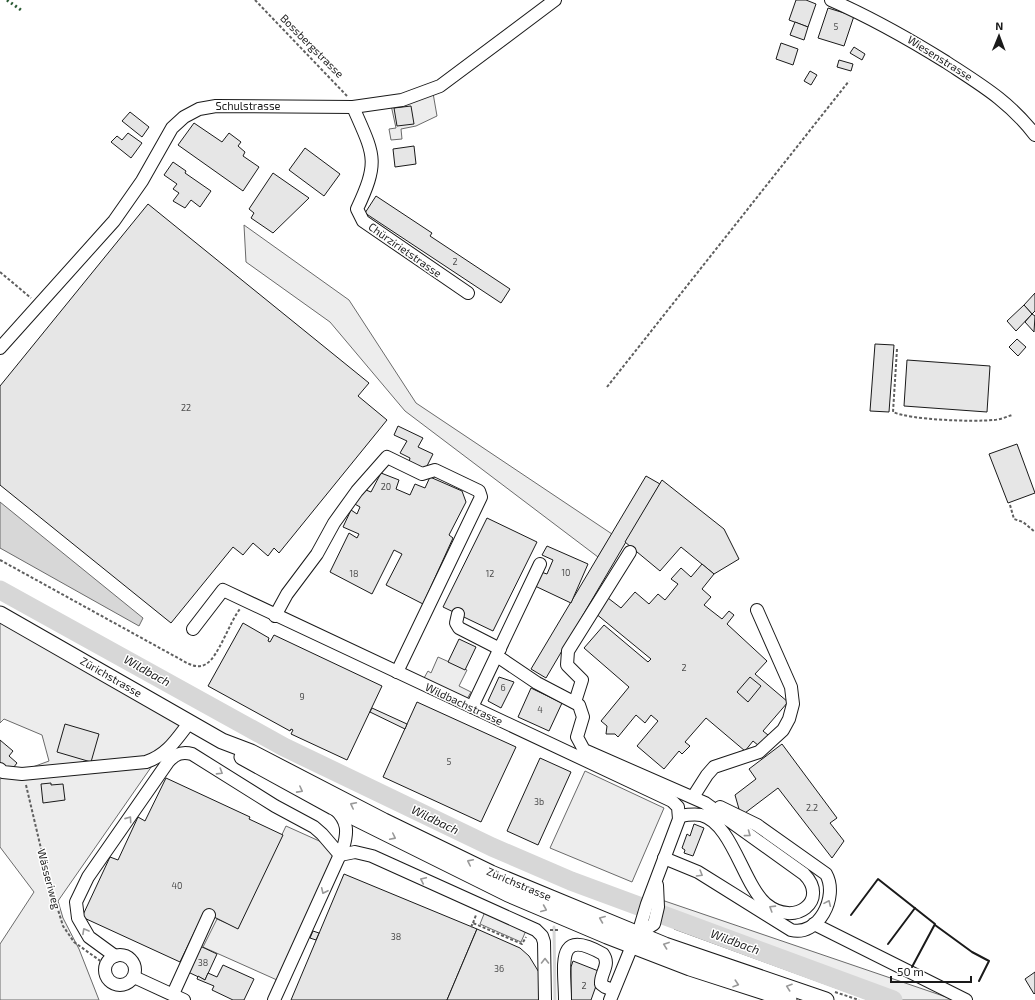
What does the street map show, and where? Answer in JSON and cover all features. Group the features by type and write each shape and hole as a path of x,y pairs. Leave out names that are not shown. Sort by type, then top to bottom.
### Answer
{"main road":[{"name":"Zürichstrasse","path":"0,614 222,741 251,752 384,821 635,940 715,976 789,1000"},
{"name":"Zürichstrasse","path":"222,741 246,761 333,807 508,894 635,940 828,995"}],"street":[{"name":"Schulstrasse","path":"0,348 114,221 142,181 172,128 184,116 199,109 216,106 353,107 402,100 440,86 555,0"},
{"name":"Wiesenstrasse","path":"831,0 898,32 994,93 1022,119 1035,135"},
{"name":"Chürzirietstrasse","path":"353,107 371,148 373,160 369,183 357,210 363,221 468,293"},
{"path":"275,616 287,594 317,554 334,523 357,491 387,457 422,474 435,470 479,491 481,497 397,672"},
{"path":"575,702 582,680 567,665 568,651 630,552"},
{"path":"472,708 540,564"},
{"name":"Wildbachstrasse","path":"193,629 223,590 275,616 669,799 678,807 680,816"},
{"path":"693,797 714,767 759,752 783,730 789,719 793,704 791,687 757,610"},
{"path":"458,614 456,623 459,628 498,652 537,683 579,705 583,714 577,737 584,750 706,803 804,874 810,881 813,890 812,899 808,906 800,912 791,914 780,912 770,907 756,892 730,843 713,822 700,815 680,816 656,879 652,905 654,924 635,940"},
{"path":"0,769 3,772 22,774 146,762 159,757 167,751 189,723"},
{"path":"115,956 106,966 106,974 115,985 128,984 136,972 133,962 125,956 115,956 88,937 78,918 76,902 88,877 168,762 175,755 183,753 192,754 275,806 314,827 340,855"},
{"path":"664,858 698,872 791,930 803,931 814,924 824,910 830,897 831,884 826,874 758,825 716,805 706,803"},
{"path":"274,1000 340,855 346,836 347,828 342,817 333,807"},
{"path":"340,855 355,852 372,856 544,931 545,1000"},
{"path":"565,1000 565,955 567,948 572,944 580,944 602,954 606,963 601,984 612,995 642,919 652,905"},
{"path":"173,994 209,915"},
{"path":"814,924 966,1000"},
{"path":"134,977 184,1000"}],"path":[{"name":"Bossbergstrasse","path":"255,0 344,90 353,107"},
{"path":"607,387 849,81"},
{"path":"0,272 40,305"},
{"path":"897,348 893,412 903,416 949,420 994,420 1012,415"},
{"path":"1010,505 1014,519 1023,522 1035,532"},
{"path":"0,560 192,665 200,666 209,662 233,620"},
{"name":"Wässeriweg","path":"22,774 28,788 45,867 63,926 74,942 106,966"},
{"path":"472,927 473,923 522,944 528,934 563,930"},
{"path":"828,995 859,1000"}],"shaded area":[{"path":"433,93 437,116 416,126 401,129 402,139 391,140 389,129 396,128 391,105"},
{"path":"244,225 349,300 416,403 612,534 598,557 405,411 330,322 246,262"},
{"path":"0,502 143,618 139,626 0,548"},
{"path":"0,615 189,723 154,763 58,901 63,918 79,949 99,1000 0,1000 0,944 34,892 0,847 0,779 49,761 42,735 4,719 0,723"},
{"path":"438,657 467,670 459,686 471,692 467,699 424,678 428,671 431,673"},
{"path":"585,771 664,808 632,882 550,848"},
{"path":"286,826 337,849 277,980 203,947 217,919 238,928"},
{"path":"650,896 955,1000 869,1000 674,929"},
{"path":"486,909 528,926 521,942 480,924"}],"building":[{"path":"796,0 806,0 816,4 808,27 789,20"},
{"path":"828,8 854,16 844,46 818,38"},
{"path":"795,22 808,27 804,40 790,35"},
{"path":"781,43 798,49 793,65 776,59"},
{"path":"854,47 865,54 862,60 850,53"},
{"path":"839,60 853,64 851,71 837,67"},
{"path":"810,71 817,75 811,85 804,81"},
{"path":"411,106 414,124 397,126 394,108"},
{"path":"130,112 149,127 142,137 122,121"},
{"path":"194,123 222,142 229,133 241,142 238,146 245,152 243,156 259,167 243,191 178,145"},
{"path":"128,133 142,143 131,158 111,142 117,136 122,140"},
{"path":"414,146 416,164 395,167 393,149"},
{"path":"305,148 340,174 324,196 289,170"},
{"path":"173,162 186,171 185,173 211,191 200,207 191,200 185,208 173,201 179,193 173,189 177,184 164,175"},
{"path":"273,173 309,198 273,233 251,218 254,213 249,209"},
{"path":"376,196 432,233 430,236 510,289 501,303 365,213"},
{"path":"148,204 369,383 358,396 387,420 279,553 274,548 268,556 253,543 243,555 233,547 171,623 0,485 0,386"},
{"path":"1035,293 1035,311 1032,314 1024,305"},
{"path":"1024,305 1032,314 1016,331 1007,321"},
{"path":"1032,314 1035,316 1034,332 1025,322"},
{"path":"1017,339 1026,347 1018,356 1009,347"},
{"path":"875,344 894,345 889,412 870,411"},
{"path":"907,360 990,366 987,412 904,406"},
{"path":"398,426 423,438 418,447 433,454 425,470 409,462 410,458 400,453 407,441 394,435"},
{"path":"1017,444 1035,493 1008,503 989,454"},
{"path":"381,473 399,480 396,489 410,495 415,484 425,488 430,477 462,491 466,502 449,535 453,538 423,604 386,585 402,554 394,550 372,594 330,572 349,533 357,538 359,534 343,527 351,510 357,514 360,507 353,503 361,488 371,492"},
{"path":"646,476 660,484 546,678 531,669"},
{"path":"662,480 724,529 739,559 714,574 681,547 660,571 625,542"},
{"path":"487,518 537,542 493,631 443,607"},
{"path":"547,546 588,564 571,603 535,586 541,572 547,574 553,560 542,555"},
{"path":"702,564 714,574 702,589 711,597 704,605 722,619 729,611 734,615 727,624 767,661 755,674 788,702 763,731 768,735 759,746 753,741 745,751 706,718 685,742 690,746 682,754 679,751 664,769 637,746 658,721 651,715 645,723 636,715 618,737 615,734 606,734 607,726 601,721 629,687 584,648 604,625 648,662 651,659 595,613 608,598 621,608 635,592 649,604 658,594 665,600 678,584 671,579 681,568 691,577"},
{"path":"243,623 269,638 268,641 270,642 274,635 382,686 347,760 291,734 293,730 291,729 290,731 208,686"},
{"path":"459,639 476,647 465,670 448,662"},
{"path":"499,677 514,682 501,708 488,701"},
{"path":"750,677 761,686 748,702 737,692"},
{"path":"531,688 562,703 549,731 518,717"},
{"path":"417,702 516,747 481,822 383,777"},
{"path":"372,708 407,724 405,729 370,712"},
{"path":"65,724 99,734 91,762 57,752"},
{"path":"0,740 13,751 9,756 17,763 10,772 0,764"},
{"path":"782,744 837,818 830,823 844,841 832,858 778,788 741,816 735,795 756,779 749,769"},
{"path":"540,758 571,772 538,845 507,831"},
{"path":"166,778 250,817 249,819 283,835 238,929 204,912 180,962 82,917 110,857 118,860 138,817 145,821"},
{"path":"51,783 51,785 63,784 65,800 43,803 41,784"},
{"path":"694,824 704,828 693,856 684,853 685,850 682,848 687,834 690,836"},
{"path":"344,874 477,929 447,1000 291,1000"},
{"path":"477,929 520,948 529,956 540,974 540,1000 447,1000"},
{"path":"313,931 319,933 316,940 310,938"},
{"path":"200,946 217,954 205,980 188,972"},
{"path":"573,961 601,972 591,1000 571,1000 571,967"},
{"path":"223,965 254,979 244,1000 233,1000 212,990 214,986 197,979 198,976 205,980 208,973 217,977"},
{"path":"1035,972 1035,993 1034,994 1025,979"}],"waterway":[{"name":"Wildbach","path":"0,590 284,747 492,847 571,881 893,1000"},
{"path":"554,927 555,1000"}],"hedge":[{"path":"7,0 21,10"}],"wall":[{"path":"851,915 878,879 935,924 912,967"},
{"path":"888,944 915,908"},
{"path":"935,925 972,952 989,961 979,981"}]}
